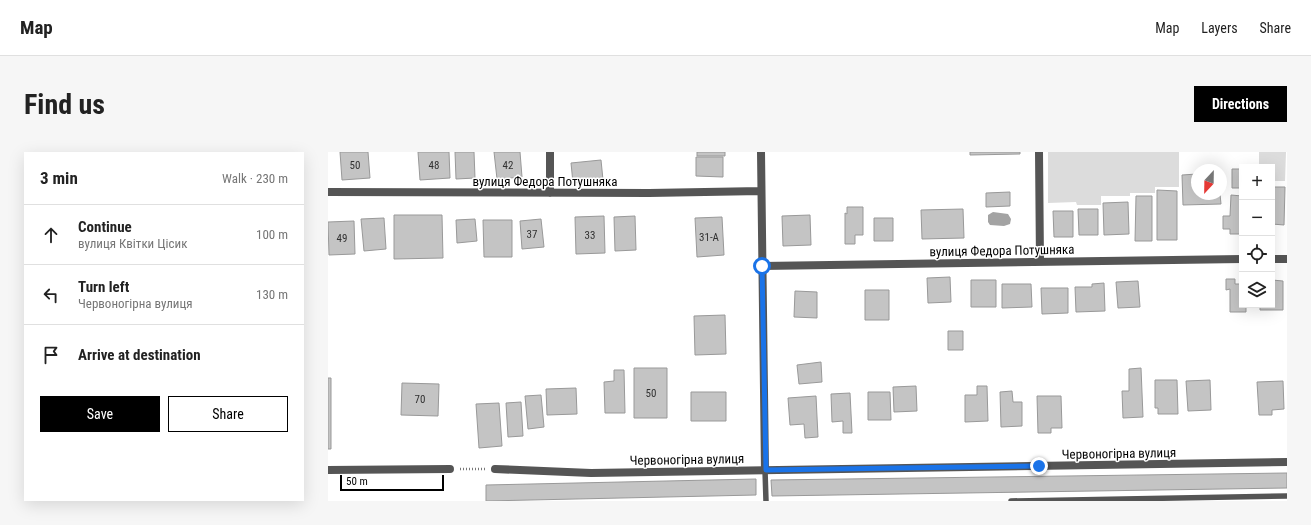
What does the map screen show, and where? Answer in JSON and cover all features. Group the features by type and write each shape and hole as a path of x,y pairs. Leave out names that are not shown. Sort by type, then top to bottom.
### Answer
{"street":[{"path":"550,152 550,193"},
{"path":"761,152 766,470"},
{"path":"1039,152 1040,262"},
{"name":"вулиця Федора Потушняка","path":"328,192 550,193 761,191"},
{"name":"вулиця Федора Потушняка","path":"762,266 1239,259"},
{"path":"1275,259 1287,259"},
{"name":"Червоногірна вулиця","path":"495,469 591,473 1287,462"},
{"path":"328,470 450,469"}],"lane":[{"path":"766,470 766,501"},
{"path":"1010,501 1287,496"}],"path":[{"path":"450,469 495,469"}],"shaded area":[{"path":"1048,152 1179,152 1179,187 1155,187 1155,193 1130,193 1130,196 1101,196 1101,205 1077,205 1076,202 1048,203"},
{"path":"1259,152 1286,152 1285,181 1275,181 1275,164 1259,164"},
{"path":"993,212 1008,214 1011,219 1010,224 1004,226 990,225 988,222 988,215"}],"building":[{"path":"340,152 368,152 370,178 342,180"},
{"path":"418,152 449,152 450,178 420,180"},
{"path":"455,152 474,152 475,178 456,179"},
{"path":"494,152 520,152 522,177 497,179"},
{"path":"697,152 725,152 725,156 697,156"},
{"path":"970,152 1020,152 1020,154 970,155"},
{"path":"696,157 723,157 723,177 696,176"},
{"path":"601,160 603,180 573,183 571,163"},
{"path":"1232,169 1239,169 1239,188 1232,188"},
{"path":"1191,174 1191,200 1221,200 1221,204 1183,205 1182,175"},
{"path":"1275,187 1285,187 1284,225 1275,224"},
{"path":"1157,190 1177,191 1177,240 1157,240"},
{"path":"1010,192 1010,206 986,207 986,193"},
{"path":"1231,195 1239,196 1239,234 1230,234 1230,229 1223,229 1223,216 1230,216"},
{"path":"1136,196 1152,196 1152,241 1135,241"},
{"path":"1128,202 1129,234 1104,235 1103,203"},
{"path":"847,207 863,207 863,235 855,235 855,244 845,244 845,213 847,214"},
{"path":"963,209 964,238 922,239 921,210"},
{"path":"1078,209 1098,209 1098,235 1079,235"},
{"path":"1053,211 1073,211 1073,237 1054,237"},
{"path":"394,215 442,215 443,258 394,259"},
{"path":"810,215 811,245 783,246 782,216"},
{"path":"604,216 605,253 576,254 575,217"},
{"path":"635,216 636,250 615,251 614,217"},
{"path":"722,217 724,255 697,257 695,218"},
{"path":"384,218 386,249 364,251 361,219"},
{"path":"874,218 893,218 893,241 874,241"},
{"path":"475,219 477,241 457,243 456,220"},
{"path":"541,219 544,247 522,249 520,221"},
{"path":"483,220 512,220 512,257 484,257"},
{"path":"354,221 355,254 329,255 328,222"},
{"path":"950,277 951,302 928,303 927,278"},
{"path":"1226,279 1235,279 1235,284 1239,284 1239,308 1246,308 1246,312 1230,312 1230,289 1226,290"},
{"path":"971,280 996,280 996,307 971,307"},
{"path":"1275,280 1283,281 1283,310 1260,310 1260,308 1275,308"},
{"path":"1138,281 1140,307 1118,308 1116,282"},
{"path":"1104,283 1105,311 1076,312 1075,287 1092,287 1092,284"},
{"path":"1002,284 1031,284 1032,307 1002,308"},
{"path":"1041,288 1068,288 1068,313 1042,314"},
{"path":"865,290 889,290 889,320 865,320"},
{"path":"795,291 817,292 817,318 794,317"},
{"path":"725,315 726,354 695,355 694,316"},
{"path":"948,331 963,331 963,350 948,350"},
{"path":"821,362 822,382 799,384 797,365"},
{"path":"634,368 667,368 667,418 634,418"},
{"path":"1141,368 1143,417 1123,418 1122,391 1129,391 1129,369"},
{"path":"614,370 624,370 625,413 605,413 604,382 614,381"},
{"path":"328,378 331,378 331,449 328,449"},
{"path":"1155,380 1177,380 1178,414 1158,414 1158,408 1155,408"},
{"path":"1210,380 1211,410 1188,411 1186,381"},
{"path":"1283,381 1284,409 1272,410 1272,415 1259,415 1257,382"},
{"path":"402,383 439,384 438,416 401,415"},
{"path":"916,386 917,411 894,412 893,387"},
{"path":"977,386 987,386 988,421 965,422 965,395 977,395"},
{"path":"576,388 577,414 547,415 546,389"},
{"path":"1012,391 1013,402 1022,402 1022,426 1001,427 1000,392"},
{"path":"691,392 726,392 726,421 691,421"},
{"path":"868,392 890,392 891,420 868,420"},
{"path":"850,393 852,433 843,433 843,421 832,422 831,394"},
{"path":"541,395 544,427 528,429 525,396"},
{"path":"816,396 818,437 805,438 804,424 790,425 788,398"},
{"path":"1037,396 1061,396 1062,428 1051,428 1051,433 1038,433"},
{"path":"521,402 523,436 508,437 506,403"},
{"path":"499,403 502,446 479,448 476,404"},
{"path":"1287,473 1287,488 772,496 771,480"},
{"path":"756,479 756,495 486,501 486,485"}],"route":[{"path":"762,266 766,470 1039,466"}]}
